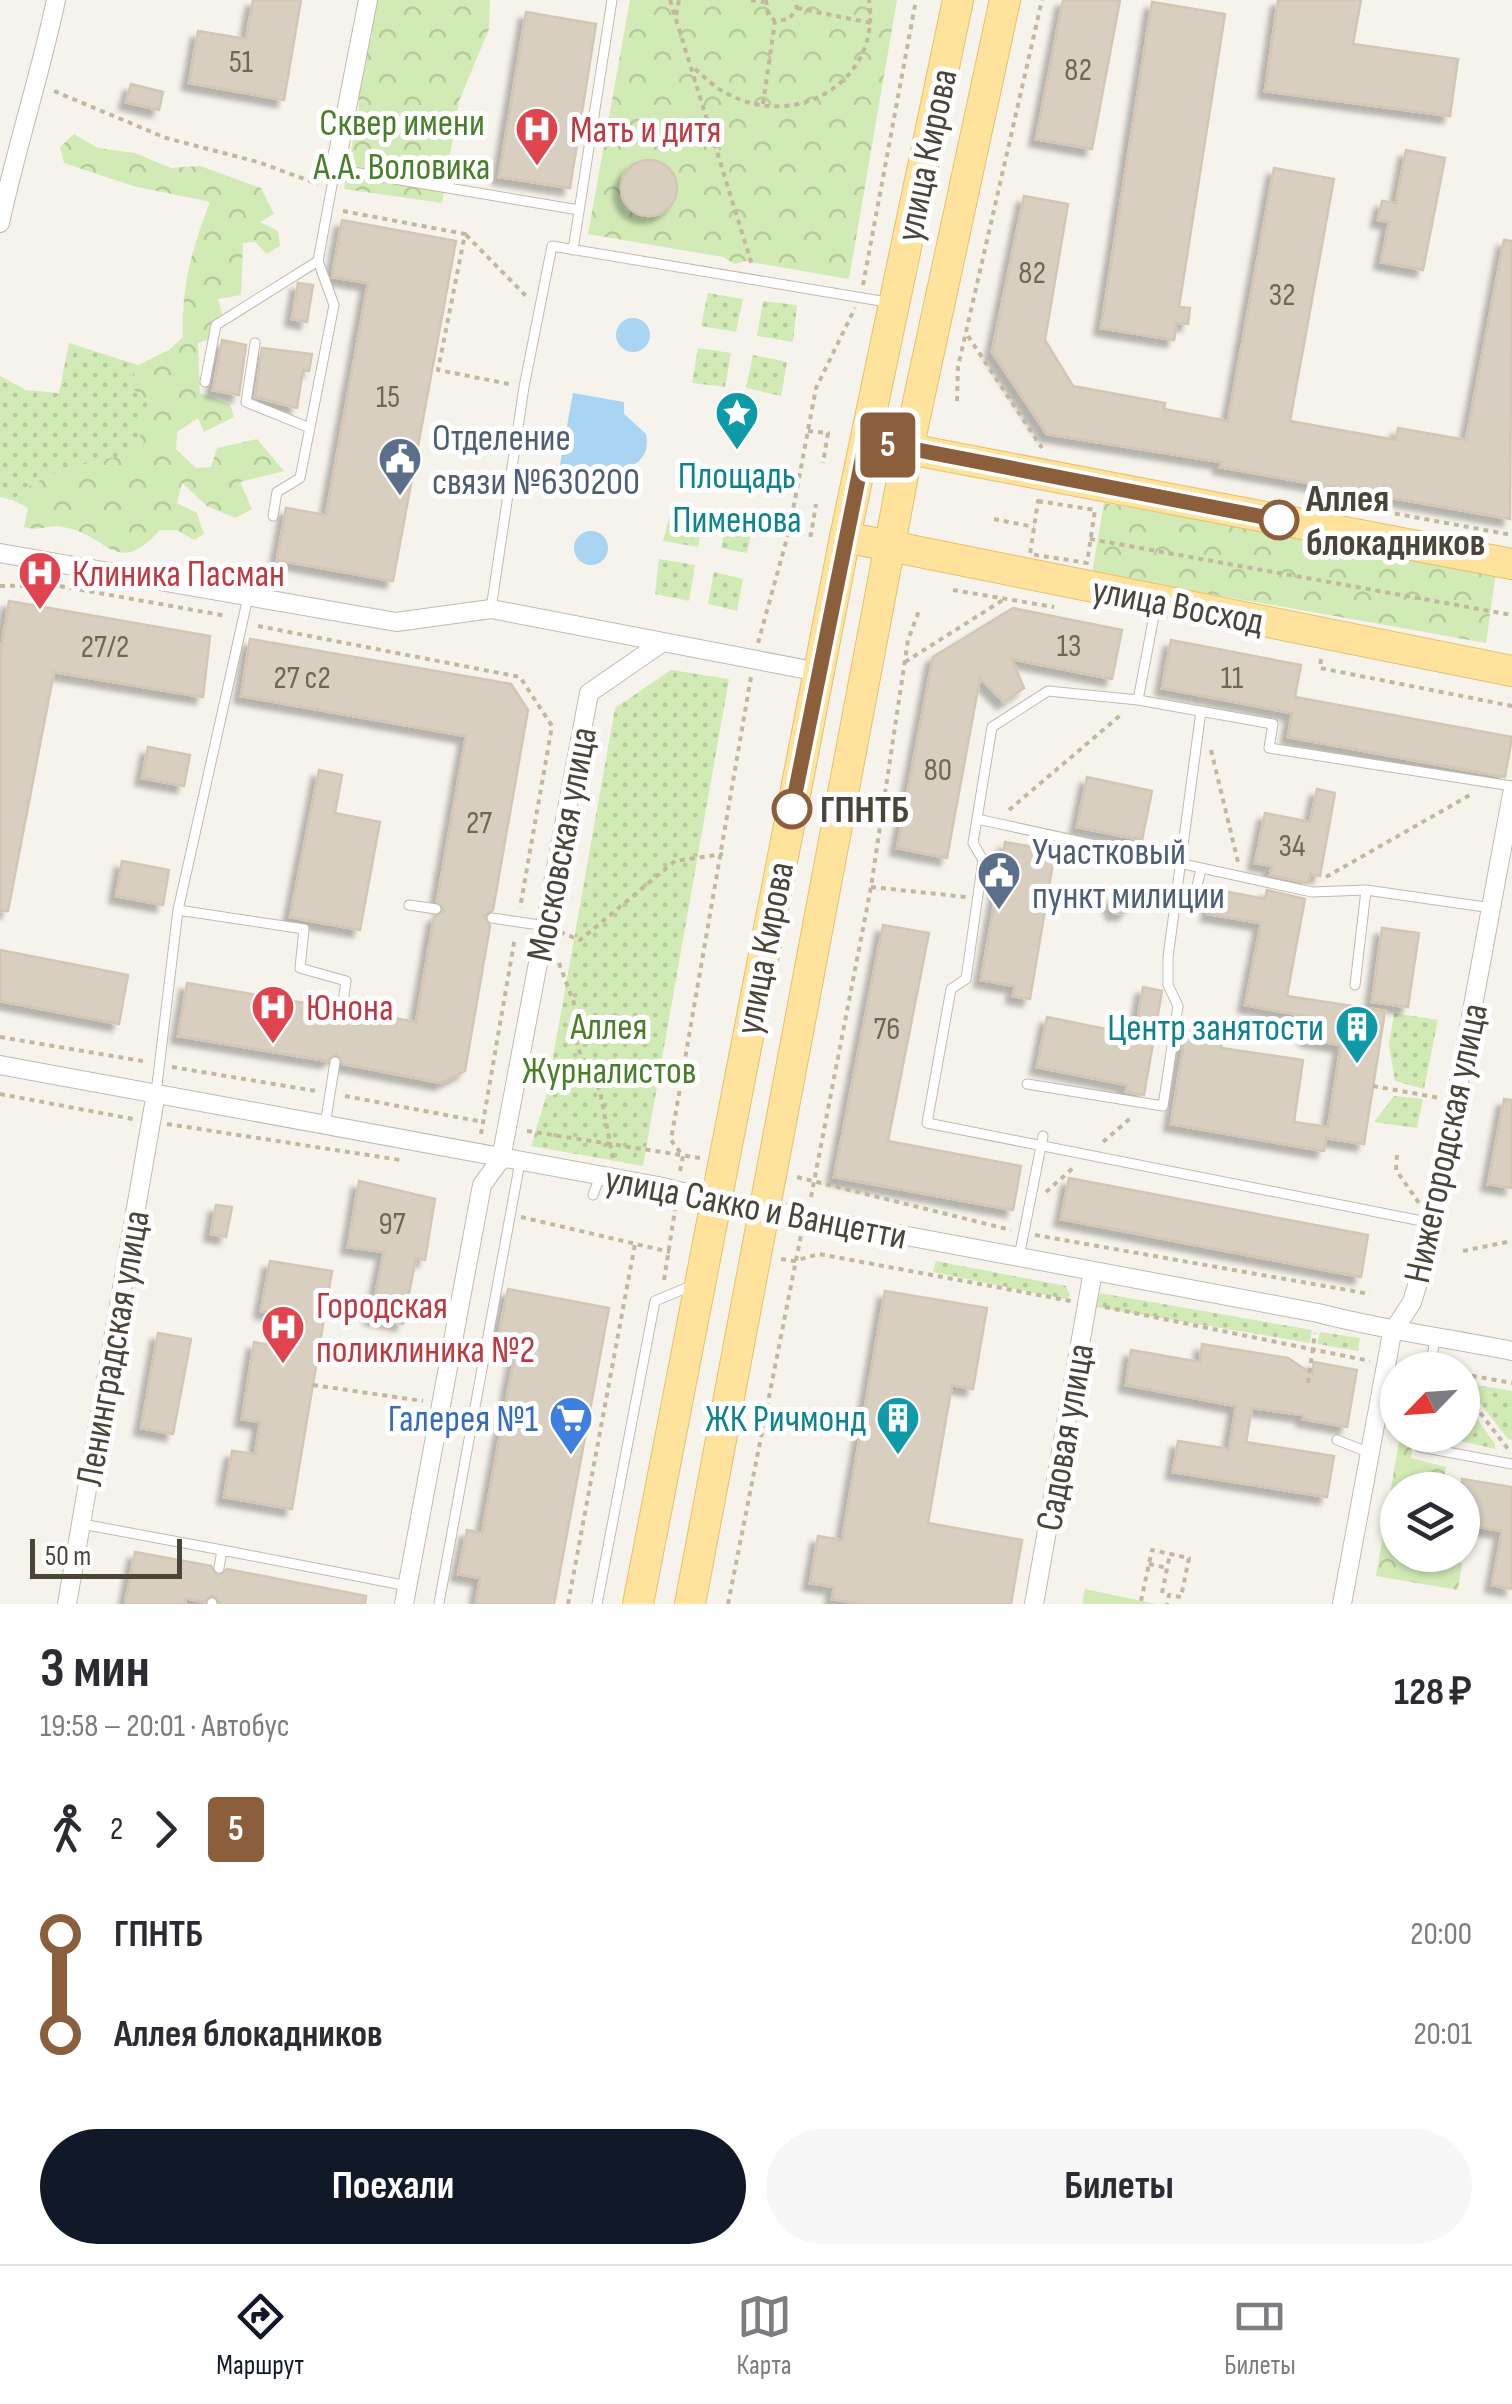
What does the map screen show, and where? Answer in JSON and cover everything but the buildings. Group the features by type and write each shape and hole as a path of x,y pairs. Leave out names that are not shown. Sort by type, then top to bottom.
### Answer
{"main road":[{"name":"улица Кирова","path":"638,1604 818,672 958,0"},
{"name":"улица Кирова","path":"690,1604 908,449 1005,0"},
{"path":"866,440 1512,564"},
{"name":"улица Восход","path":"845,537 1512,671"}],"street":[{"path":"0,223 13,160 38,85 56,0"},
{"path":"335,169 368,0"},
{"path":"0,553 396,622 491,609 818,672"},
{"name":"Московская улица","path":"406,1595 482,1185 510,1161 546,926 590,693 660,644"},
{"name":"Нижегородская улица","path":"1388,1352 1392,1333 1412,1302 1432,1223 1512,790"},
{"name":"улица Сакко и Ванцетти","path":"0,1066 1318,1313 1392,1333 1436,1336 1512,1351"},
{"name":"Ленинградская улица","path":"67,1604 156,1093"},
{"name":"Садовая улица","path":"1034,1604 1093,1271"},
{"name":"Нижегородская улица","path":"1342,1604 1380,1398"}],"lane":[{"path":"573,250 612,0"},
{"path":"273,516 277,492 300,478 334,305 318,262 335,169 579,210"},
{"path":"491,609 524,387 552,246 894,303"},
{"path":"205,382 216,325 318,262"},
{"path":"255,343 246,402 310,428"},
{"path":"156,1093 178,910 248,597"},
{"path":"1138,700 1157,602"},
{"path":"1432,1223 1042,1141 927,1123 952,990 966,979 983,860 973,843 992,727 1048,690 1138,700 1273,724 1269,748 1491,783 1512,790"},
{"path":"1027,1084 1163,1106 1175,1048 1178,1006 1168,985 1168,956 1201,712"},
{"path":"977,820 1312,892 1366,890 1492,908"},
{"path":"1197,886 1201,869"},
{"path":"1355,985 1366,890"},
{"path":"410,905 436,909"},
{"path":"178,910 304,929 300,968 346,981 342,1009"},
{"path":"492,918 546,926"},
{"path":"326,1125 334,1062"},
{"path":"1019,1257 1042,1141"},
{"path":"438,1602 512,1214 510,1161"},
{"path":"594,1194 608,1177"},
{"path":"597,1604 655,1300 699,1284"},
{"path":"1433,1352 1436,1336"},
{"path":"1337,1440 1370,1453"},
{"path":"1447,1452 1512,1464"},
{"path":"81,1523 222,1550 406,1595"},
{"path":"219,1568 222,1550"}],"path":[{"path":"670,0 695,70 753,268"},
{"path":"675,18 679,0"},
{"path":"752,0 765,1 775,21 763,104"},
{"path":"794,0 797,8"},
{"path":"695,70 726,94 763,104 783,108 817,97 844,82 864,58 873,24 870,0"},
{"path":"530,1132 683,1156 671,1140 754,658 789,531 816,388 860,297 916,0"},
{"path":"957,401 955,382 1042,0"},
{"path":"775,21 790,19 797,8"},
{"path":"797,8 873,24"},
{"path":"38,85 166,138 258,162 332,190"},
{"path":"328,209 465,234 540,310"},
{"path":"465,234 438,370 524,387"},
{"path":"966,334 1042,448"},
{"path":"808,431 828,434 824,463"},
{"path":"994,518 1034,527 1038,501 1095,510 1086,563"},
{"path":"789,531 811,535 816,504"},
{"path":"1090,539 1512,615"},
{"path":"953,590 1061,608"},
{"path":"905,662 1006,598"},
{"path":"728,1604 794,1262 815,1182 871,886 905,662 920,608"},
{"path":"0,1037 329,1093 482,1125 552,726 520,677 243,624"},
{"path":"1321,656 1320,668 1512,706"},
{"path":"994,823 1138,700"},
{"path":"1211,750 1239,867"},
{"path":"1317,882 1491,783"},
{"path":"546,926 580,940 674,861 723,854"},
{"path":"871,886 977,898"},
{"path":"546,926 574,1006 578,1047 600,1092 610,1144 608,1177"},
{"path":"1373,1086 1454,1101"},
{"path":"0,1094 151,1122 416,1162"},
{"path":"1398,1155 1396,1170 1432,1223"},
{"path":"815,1182 1024,1233 1370,1294"},
{"path":"512,1214 670,1252"},
{"path":"1464,1251 1511,1242"},
{"path":"568,1604 635,1244"},
{"path":"754,1254 794,1262 820,1254 1314,1346 1380,1363"},
{"path":"1308,1383 1318,1313"},
{"path":"1480,1377 1512,1383"},
{"path":"313,1385 423,1401 420,1414"},
{"path":"1480,1412 1512,1453"},
{"path":"1141,1601 1152,1550 1189,1558 1181,1597 1162,1593 1170,1554"},
{"path":"1149,1564 1167,1568"},
{"path":"1168,1604 1169,1594"}],"green space":[{"name":"Cквер имени А.А. Воловика","path":"372,0 490,0 489,29 459,101 442,203 344,189 359,107 359,65 372,37"},
{"name":"Cквер имени А.А. Воловика","path":"630,0 897,0 849,279 744,261 735,264 723,257 588,234"},
{"path":"74,134 98,148 135,153 171,168 200,166 261,188 274,214 260,222 278,231 280,246 267,254 255,242 243,243 241,295 218,299 224,321 216,337 198,343 200,393 230,404 234,417 204,432 198,418 177,432 176,449 196,468 211,467 217,448 257,439 284,471 240,482 252,509 235,518 207,506 182,483 177,503 197,513 204,534 194,540 177,530 160,530 145,544 122,553 79,531 53,526 24,527 28,508 13,500 57,473 145,451 137,426 149,402 130,387 138,365 169,350 183,337 189,268 210,202 133,186 64,163 60,147"},
{"path":"708,293 743,299 736,332 701,326"},
{"path":"763,301 797,305 793,342 757,336"},
{"path":"69,343 138,365 130,387 149,402 145,452 57,473 13,500 0,497 0,376 26,390 59,393"},
{"path":"698,348 731,353 725,387 692,383"},
{"path":"753,355 787,362 781,396 746,388"},
{"path":"1104,503 1496,572 1486,643 1092,573"},
{"path":"672,507 704,514 698,547 663,541"},
{"path":"727,520 753,525 747,553 721,548"},
{"path":"659,559 695,565 689,601 655,594"},
{"path":"714,572 743,579 737,611 708,604"},
{"name":"Аллея Журналистов","path":"671,670 729,679 643,1166 531,1146 546,1097 615,708"},
{"path":"1394,1013 1438,1020 1424,1089 1395,1081 1389,1045"},
{"path":"1394,1096 1423,1099 1417,1128 1374,1122"},
{"path":"936,1261 1066,1286 1070,1296 1065,1299 933,1272"},
{"path":"1100,1293 1312,1330 1310,1343 1096,1307"},
{"path":"1320,1332 1360,1338 1358,1351 1317,1344"},
{"path":"1480,1386 1512,1391 1512,1440 1480,1403"},
{"path":"1480,1423 1495,1444 1495,1449 1480,1446"},
{"path":"1397,1452 1412,1452 1411,1458 1446,1467 1445,1472 1394,1472"},
{"path":"1380,1552 1380,1572 1461,1572 1458,1590 1376,1576"},
{"path":"1085,1589 1156,1604 1082,1604"}],"water":[{"path":"633,318 645,323 650,335 645,347 633,352 621,347 616,335 621,323"},
{"path":"573,393 624,402 624,414 646,434 643,456 634,465 614,473 613,486 558,476"},
{"path":"591,531 603,536 608,548 603,560 591,565 579,560 574,548 579,536"}],"bus line":[{"name":"5","path":"792,809 866,440 1279,520"}],"place":[{"name":"Мать и дитя","path":"537,167"},
{"name":"Площадь Пименова","path":"737,451"},
{"name":"Отделение связи №630200","path":"400,497"},
{"name":"Аллея блокадников","path":"1279,520"},
{"name":"Клиника Пасман","path":"40,611"},
{"name":"ГПНТБ","path":"792,809"},
{"name":"Участковый пункт милиции","path":"999,911"},
{"name":"Юнона","path":"273,1045"},
{"name":"Центр занятости","path":"1357,1065"},
{"name":"Городская поликлиника №2","path":"283,1365"},
{"name":"Галерея №1","path":"571,1456"},
{"name":"ЖК Ричмонд","path":"898,1456"}]}
